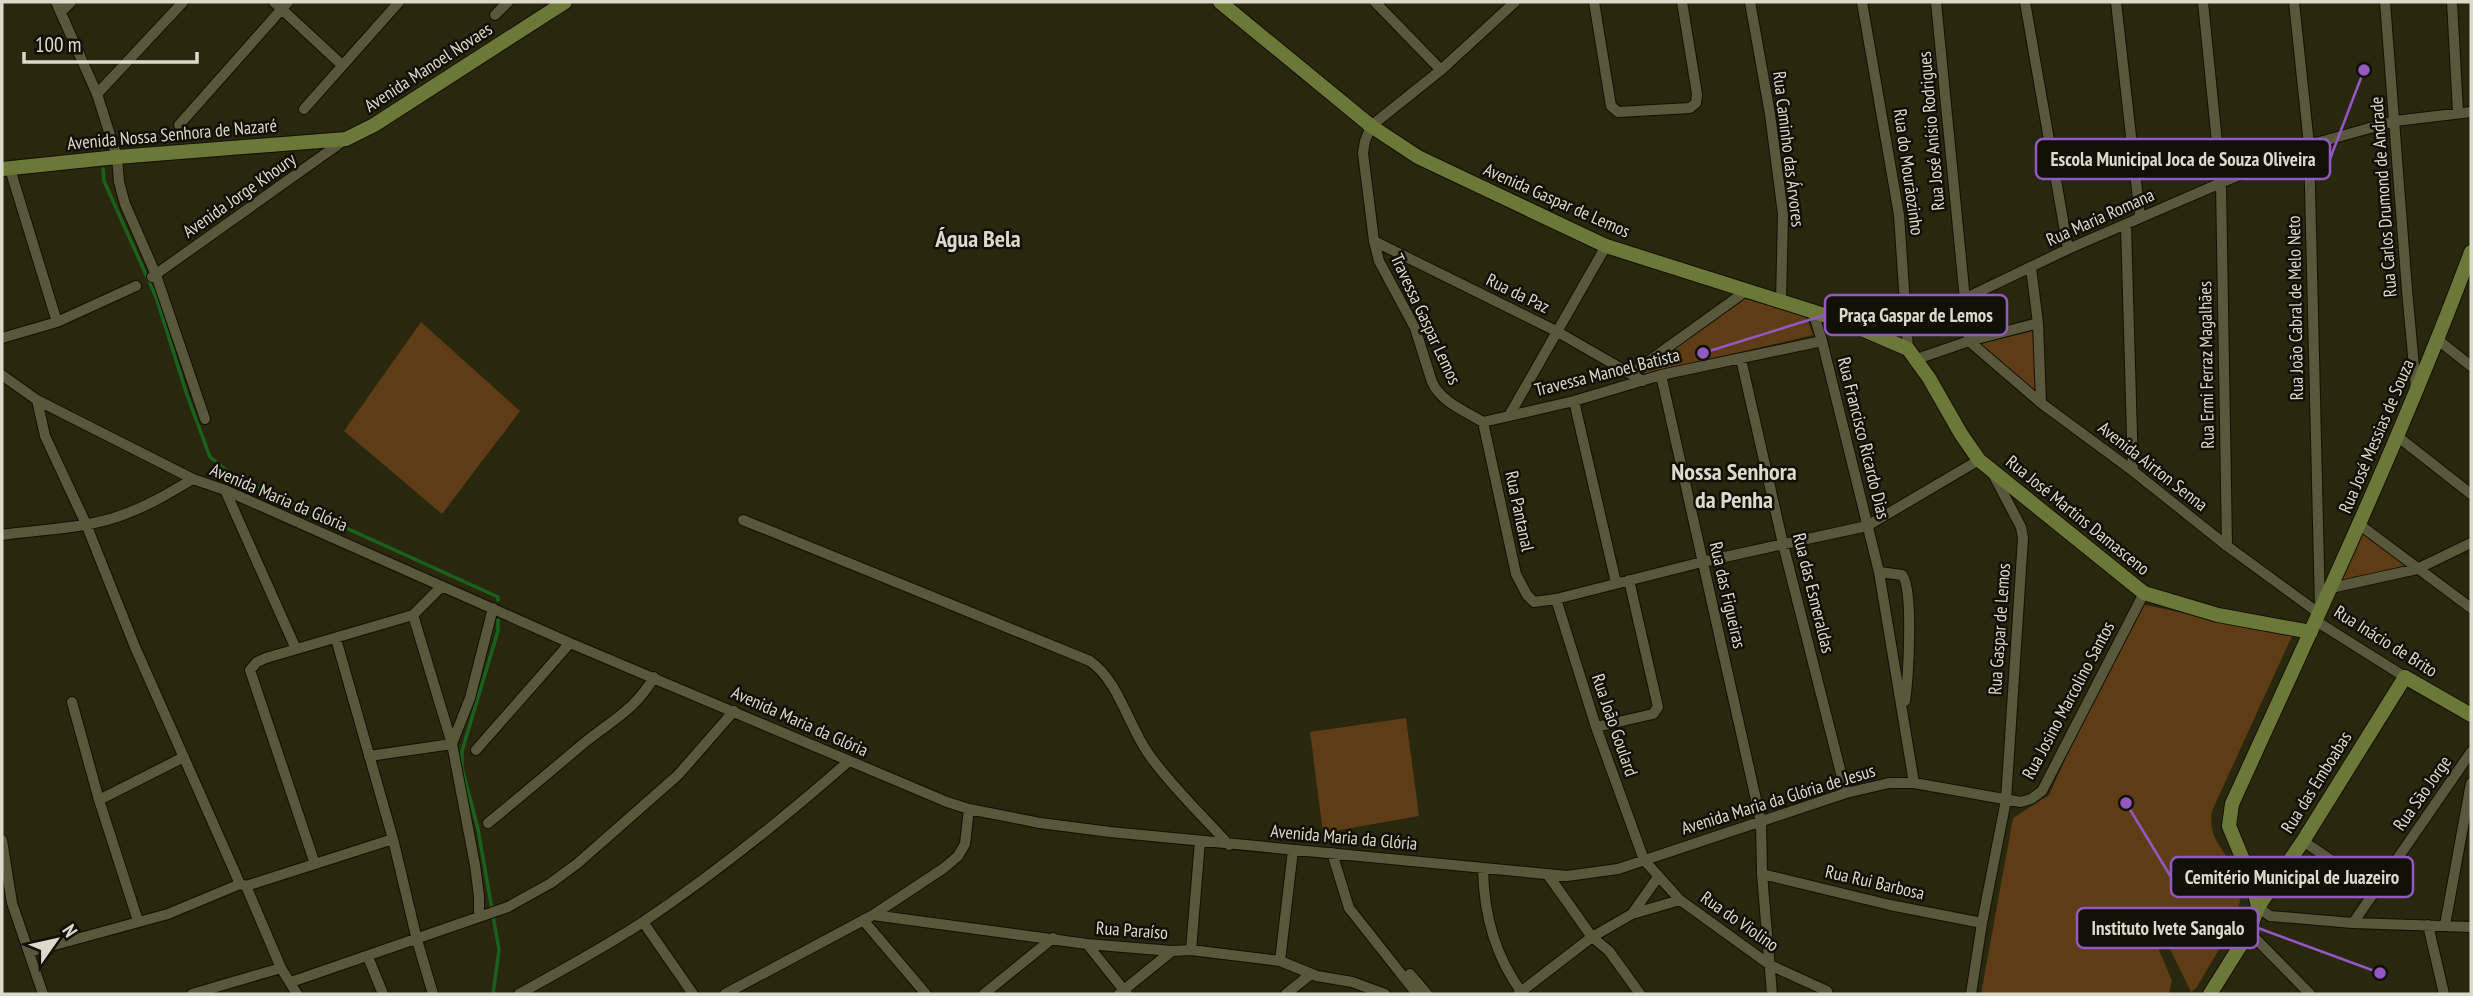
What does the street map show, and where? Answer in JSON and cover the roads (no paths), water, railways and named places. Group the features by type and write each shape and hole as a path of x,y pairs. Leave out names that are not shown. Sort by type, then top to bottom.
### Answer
{"street":[{"path":"71,2 59,7 97,94 117,157 119,183 125,204 205,419"},
{"path":"97,94 183,2"},
{"path":"304,109 399,2"},
{"path":"495,15 508,2"},
{"name":"Avenida Manoel Novaes","path":"346,139 374,125 565,2"},
{"name":"Avenida Gaspar de Lemos","path":"1220,2 1371,126 1418,157 1606,246 1843,321 1912,354"},
{"path":"1374,2 1441,70"},
{"path":"1371,126 1441,70 1515,2"},
{"path":"1594,2 1611,106 1618,112 1690,108 1696,103 1697,94 1682,2"},
{"name":"Rua Caminho das Árvores","path":"1750,2 1770,114 1783,214 1781,301"},
{"name":"Rua do Mourãozinho","path":"1862,2 1894,176 1912,354"},
{"name":"Rua José Anísio Rodrigues","path":"1936,2 1969,341"},
{"path":"2025,2 2068,249"},
{"path":"2116,2 2140,218"},
{"name":"Rua Ermi Ferraz Magalhães","path":"2203,2 2221,183 2227,546"},
{"name":"Rua João Cabral de Melo Neto","path":"2294,2 2309,145 2316,622"},
{"name":"Rua Carlos Drumond de Andrade","path":"2385,2 2416,389"},
{"path":"2452,2 2458,112"},
{"path":"180,125 281,4 342,65"},
{"name":"Rua Maria Romana","path":"1908,322 1964,299 2068,249 2309,145 2395,121 2471,111"},
{"name":"Travessa Gaspar Lemos","path":"1371,126 1363,153 1374,241 1380,261 1415,328 1435,389 1448,401 1483,422"},
{"name":"Avenida Nossa Senhora de Nazaré","path":"6,169 117,157 346,139"},
{"name":"Avenida Jorge Khoury","path":"154,276 346,139"},
{"path":"6,169 57,322"},
{"path":"2126,225 2133,471"},
{"name":"Rua da Paz","path":"1374,241 1556,331 1643,381"},
{"path":"1510,414 1606,246"},
{"name":"Rua José Messias de Souza","path":"2258,907 2253,884 2230,826 2232,804 2360,525 2438,340 2471,252"},
{"path":"2031,268 2038,323 2042,403"},
{"path":"2,338 57,322 136,286"},
{"path":"1632,373 1746,291"},
{"name":"Rua Francisco Ricardo Dias","path":"1813,312 1879,572 1913,783"},
{"path":"1912,354 2038,323"},
{"path":"2438,340 2471,366"},
{"name":"Travessa Manoel Batista","path":"1483,422 1574,401 1661,375 1822,341"},
{"name":"Avenida Airton Senna","path":"1969,341 2042,403 2227,546 2316,622"},
{"name":"Rua José Martins Damasceno","path":"1912,354 1961,434 1984,464 2144,593 2218,615 2316,622"},
{"name":"Rua das Esmeraldas","path":"1741,359 1783,544 1846,793"},
{"name":"Avenida Maria da Glória","path":"2,375 37,400 193,479 225,490 570,643 908,787 970,809 1040,823 1229,845 1548,875 1601,872 1644,860"},
{"name":"Rua das Figueiras","path":"1661,375 1761,821 1762,874 1772,994"},
{"path":"37,400 45,436 86,524 135,647 281,968 297,994"},
{"path":"1574,401 1615,583"},
{"name":"Rua Pantanal","path":"1483,422 1514,566 1522,586 1534,603 1556,599"},
{"path":"2397,436 2471,494"},
{"path":"1556,599 1702,562 1867,526 1984,464"},
{"name":"Rua Gaspar de Lemos","path":"1971,994 2006,800 2023,538 2021,527 1984,464"},
{"path":"2,535 86,524 123,515 142,508 193,479"},
{"path":"225,490 296,649"},
{"path":"743,520 1090,661 1102,671 1110,683 1149,754 1229,845"},
{"path":"2360,525 2471,608"},
{"path":"2331,589 2417,569 2471,543"},
{"name":"Rua Francisco Ricardo Dias","path":"1879,572 1902,575 1908,586 1909,656 1904,715"},
{"path":"1596,727 1653,714 1658,707 1629,580"},
{"path":"315,864 250,670 257,662 413,615 442,586"},
{"name":"Rua Josino Marcolino Santos","path":"2006,800 2021,802 2042,791 2144,593"},
{"name":"Rua João Goulard","path":"1556,599 1596,727 1644,860"},
{"path":"452,744 470,698 493,608"},
{"path":"413,615 452,744 482,915"},
{"name":"Rua Inácio de Brito","path":"2316,622 2471,715"},
{"path":"336,639 393,838 416,940 433,994"},
{"path":"475,750 570,643"},
{"path":"488,823 630,709 644,694 654,677"},
{"name":"Rua das Emboabas","path":"2210,994 2249,932 2258,907 2303,841 2404,677"},
{"path":"72,702 99,800 138,921"},
{"path":"290,982 508,907 551,883 652,799 703,748 734,711"},
{"path":"369,756 452,744"},
{"name":"Rua São Jorge","path":"2353,923 2471,752"},
{"path":"99,800 184,757"},
{"path":"519,994 643,922 774,825 849,761"},
{"name":"Avenida Maria da Glória de Jesus","path":"1644,860 1846,793 1889,783 1913,783 2006,800"},
{"path":"2445,925 2471,783"},
{"path":"725,994 868,918 944,868 958,856 965,844 970,809"},
{"path":"29,953 188,907 243,885 393,838"},
{"path":"2,840 7,905 29,953 43,994"},
{"path":"1191,950 1200,841"},
{"path":"2303,841 2375,890"},
{"path":"1280,961 1293,850"},
{"path":"1332,853 1347,903 1417,994"},
{"name":"Rua do Violino","path":"1644,860 1681,900 1770,965 1827,991 1828,994"},
{"path":"1483,869 1485,900 1494,943 1521,993 1592,937 1632,914 1681,900"},
{"name":"Rua Rui Barbosa","path":"1762,874 1890,905 1982,923"},
{"path":"1548,875 1592,937 1609,951 1640,994"},
{"path":"1632,914 1658,877"},
{"path":"2258,907 2270,916 2353,923 2471,927"},
{"path":"868,918 926,994"},
{"name":"Rua Paraíso","path":"868,918 1087,944 1191,950 1280,961 1311,974 1352,982 1385,994"},
{"path":"643,922 693,994"},
{"path":"2428,925 2444,994"},
{"path":"2249,932 2310,994"},
{"path":"1371,935 1384,942 1427,994"},
{"path":"984,994 1053,938"},
{"path":"1087,944 1123,993 1172,951"},
{"path":"368,957 383,994"},
{"path":"191,994 281,968"},
{"path":"1286,994 1311,974"}],"waterway":[{"path":"96,137 101,148"},
{"path":"103,169 104,181 156,297 210,457 236,478 498,597 498,600"},
{"path":"493,994 499,950 478,829 462,768 462,751 498,631 498,620"}],"place":[{"name":"Escola Municipal Joca de Souza Oliveira","path":"2364,70"},
{"name":"Praça Gaspar de Lemos","path":"1703,353"},
{"name":"Cemitério Municipal de Juazeiro","path":"2126,803"},
{"name":"Instituto Ivete Sangalo","path":"2380,973"}],"district":[{"name":"Água Bela","path":"978,238"},
{"name":"Nossa Senhora da Penha","path":"1734,485"}]}
